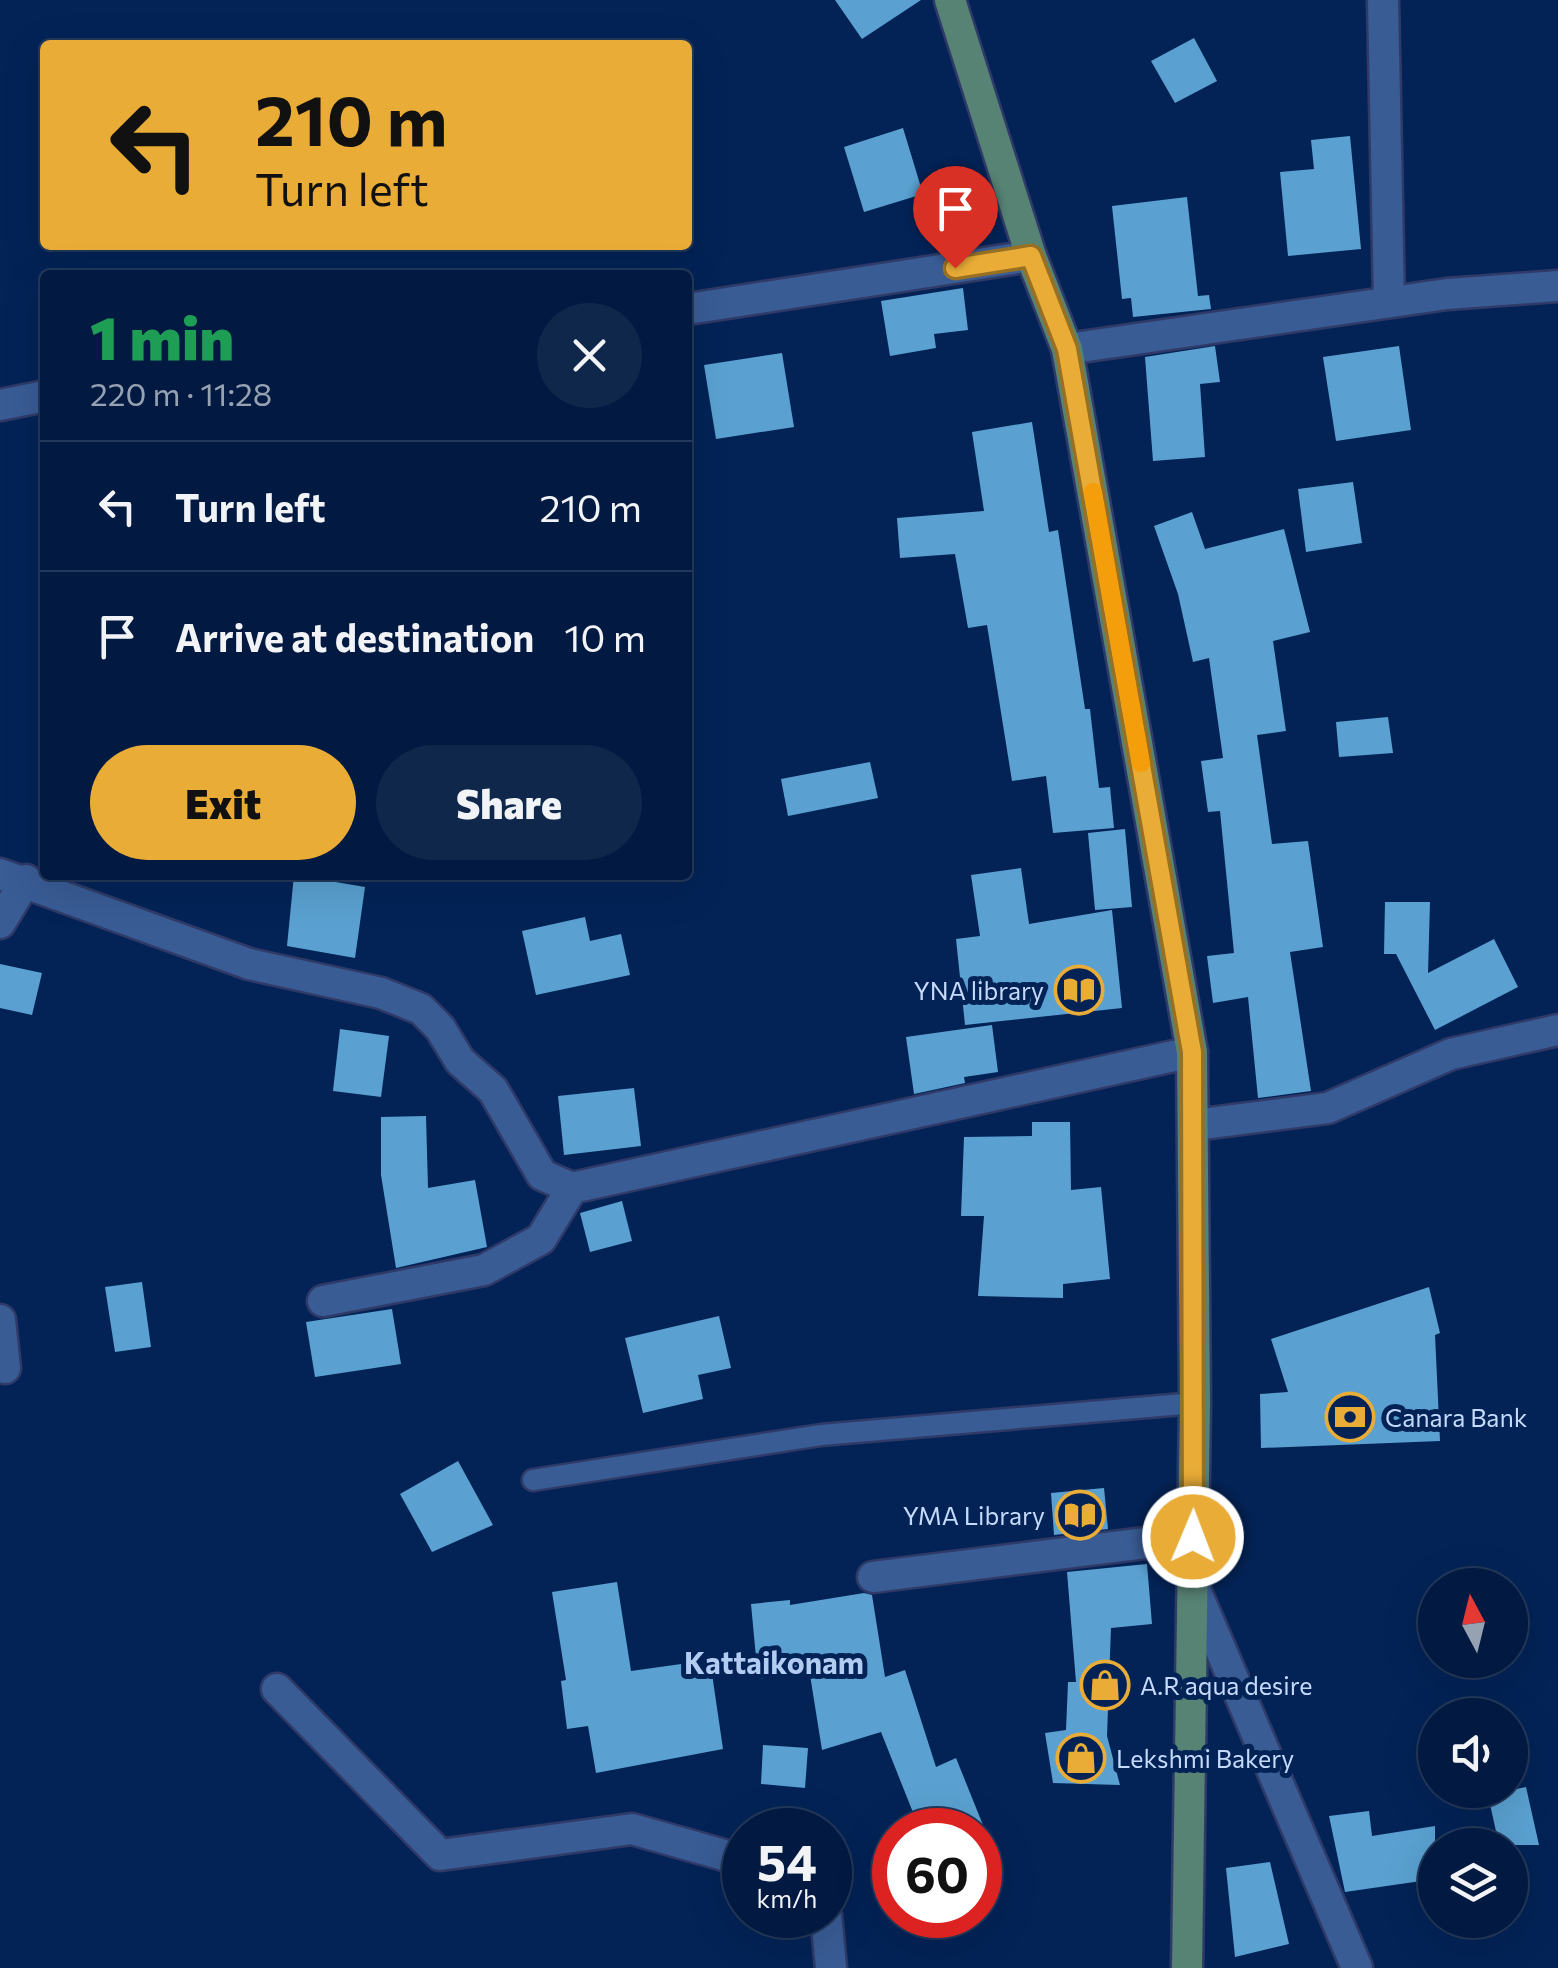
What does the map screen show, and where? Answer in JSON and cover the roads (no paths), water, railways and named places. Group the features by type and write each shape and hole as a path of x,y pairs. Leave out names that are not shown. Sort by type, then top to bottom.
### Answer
{"main road":[{"path":"950,0 1031,256 1067,349 1192,1052 1194,1404 1187,1968"}],"street":[{"path":"1383,0 1389,301"},
{"path":"692,309 1031,256"},
{"path":"1067,349 1389,301 1558,286"},
{"path":"0,405 40,397"},
{"path":"0,923 13,877 249,964 380,993 421,1009 440,1028 460,1061 493,1090 542,1175 572,1188 1192,1052"},
{"path":"1194,1126 1328,1108 1451,1054 1558,1030"},
{"path":"323,1301 484,1270 541,1239 572,1188"},
{"path":"0,1320 6,1368"},
{"path":"873,1577 1193,1537"},
{"path":"1189,1576 1357,1968"},
{"path":"277,1689 440,1855 632,1828 722,1855"},
{"path":"828,1938 831,1968"}],"lane":[{"path":"533,1480 821,1435 1194,1404"}],"place":[{"name":"YNA library","path":"1079,990"},
{"name":"Canara Bank","path":"1350,1417"},
{"name":"YMA Library","path":"1080,1515"},
{"name":"A.R aqua desire","path":"1105,1685"},
{"name":"Lekshmi Bakery","path":"1081,1758"}],"district":[{"name":"Kattaikonam","path":"774,1661"}]}
